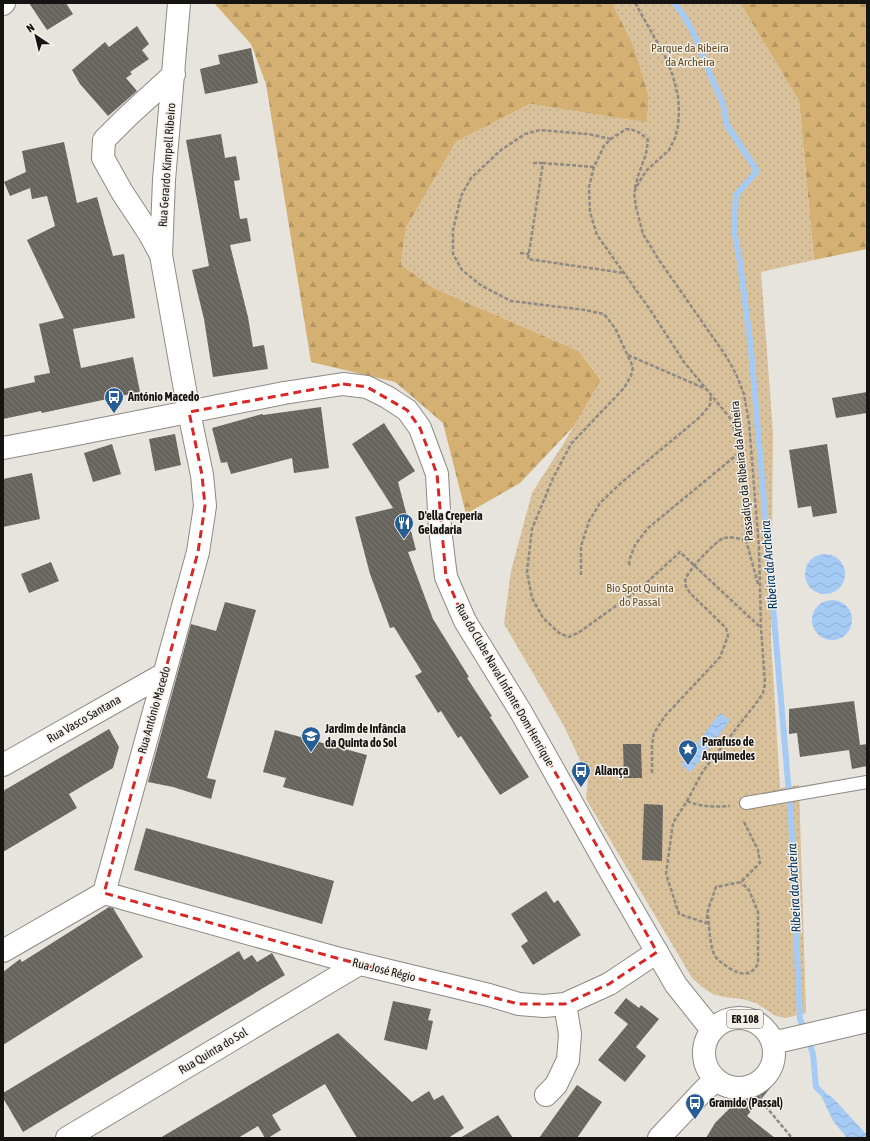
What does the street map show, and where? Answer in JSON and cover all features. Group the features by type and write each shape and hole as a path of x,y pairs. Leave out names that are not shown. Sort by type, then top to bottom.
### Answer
{"street":[{"name":"Rua Gerardo Kimpell Ribeiro","path":"179,3 164,180 161,255 189,412"},
{"name":"Rua Gerardo Kimpell Ribeiro","path":"161,255 103,158 104,140 174,74"},
{"name":"Rua do Clube Naval Infante Dom Henrique","path":"3,448 284,393 343,384 367,387 387,397 407,410 420,428 437,474 440,530 446,577 465,621 521,712 676,985 712,1030"},
{"name":"Rua António Macedo","path":"104,893 198,552 205,506 202,475 189,412"},
{"name":"Rua Vasco Santana","path":"3,765 164,674"},
{"name":"Rua José Régio","path":"104,893 359,964 490,995 520,1004 544,1006 565,1004 609,984 657,952"},
{"path":"3,951 104,893"},
{"name":"Rua Quinta do Sol","path":"67,1138 359,964"},
{"path":"546,1095 556,1085 568,1060 570,1034 565,1004"},
{"name":"ER 108","path":"716,1081 707,1070 703,1058 704,1044 712,1030 724,1021 733,1018 750,1020 759,1024 772,1040 774,1053 772,1065 766,1076 756,1084"},
{"name":"ER 108","path":"772,1040 781,1041 867,1021"},
{"path":"659,1138 705,1089 716,1081 725,1086 742,1089 756,1084"}],"lane":[{"path":"741,804 778,796 867,782"}],"path":[{"path":"634,192 647,170 669,150 675,138 678,126 679,111 678,96 673,76 664,54 635,3"},
{"path":"634,192 646,154 648,140 636,130 626,129 611,139 604,146 594,167 589,187 590,212 598,235 684,362 730,418 740,453 745,505 746,540 760,589"},
{"path":"611,139 588,134 540,130 525,134 501,150 471,178 461,196 453,230 453,254 462,270 482,286 511,301 585,310 604,314 615,328 633,368 631,376 624,388 571,444 553,478 532,529 527,572 532,598 543,618 559,633 569,637 581,631 642,587 680,552 761,628"},
{"path":"533,163 594,167"},
{"path":"543,163 528,259 624,273"},
{"name":"Passadiço da Ribeira da Archeira","path":"634,192 643,234 659,260 726,356 736,374 744,394 749,430 759,548 761,628 765,683 763,693 703,771 673,823 666,874 679,914 706,923 708,910"},
{"path":"520,253 529,254"},
{"path":"627,354 707,390"},
{"path":"581,575 581,546 588,521 600,503 621,483 700,417 710,405 711,394"},
{"path":"629,565 635,545 648,528 740,453"},
{"path":"652,772 652,745 654,733 665,716 720,657 728,636 726,628 686,587 684,581 695,565 723,539 732,537 746,540"},
{"path":"687,801 708,806 730,806 741,804 758,850 760,863 741,882 716,887 708,910 714,955 721,963 738,973 748,973 754,970 758,964 758,912 749,890 741,882"},
{"path":"756,1084 763,1103 792,1138"}],"highlighted area":[{"path":"343,384 367,387 407,410 420,428 437,474 446,577 465,621 521,712 657,952 609,984 565,1004 519,1004 340,959 104,893 198,552 205,506 202,475 189,412"}],"green space":[{"path":"214,3 612,3 634,46 649,97 647,123 530,104 456,142 406,228 401,265 436,289 579,351 601,380 574,426 520,483 466,514 443,423 395,382 311,362 266,84 251,44"},
{"name":"Bio Spot Quinta do Passal","path":"612,3 740,3 799,101 814,260 761,272 773,433 771,641 780,788 799,785 806,1013 786,1018 776,1016 756,1003 713,994 692,978 586,799 588,777 564,726 504,624 511,571 532,493 567,438 601,379 579,351 436,289 401,265 406,228 456,142 530,104 647,122 649,96 632,42"},
{"path":"740,3 867,3 867,249 814,260 799,101"}],"water":[{"path":"825,554 833,556 839,560 843,566 845,574 843,582 839,588 833,592 825,594 817,592 811,588 807,582 805,574 807,566 811,560 817,556"},
{"path":"832,600 840,602 846,606 850,612 852,620 850,628 846,634 840,638 832,640 824,638 818,634 814,628 812,620 814,612 818,606 824,602"},
{"path":"720,713 730,720 691,772 681,765"},
{"path":"817,1087 833,1098 867,1135 867,1138 847,1138 833,1121"}],"building":[{"path":"29,3 66,3 73,14 47,30"},
{"path":"137,26 149,44 142,50 149,59 130,72 132,74 126,78 137,91 108,116 80,84 72,70 105,42 109,47"},
{"path":"251,48 258,83 205,94 200,69 220,64 218,55"},
{"path":"221,134 225,158 236,156 240,180 234,181 240,219 247,218 251,241 230,245 248,317 253,347 264,345 268,369 213,377 204,319 192,270 209,266 186,140"},
{"path":"64,142 77,203 97,197 113,256 124,254 135,318 73,329 81,368 133,357 140,392 42,413 41,411 3,419 3,389 35,382 34,376 50,373 39,324 64,318 27,240 55,226 47,196 32,199 30,188 10,196 4,182 26,172 22,151"},
{"path":"867,392 867,413 836,418 832,398"},
{"path":"321,407 329,468 294,473 292,458 231,474 227,462 221,463 212,428 262,414"},
{"path":"384,423 415,471 398,482 416,550 408,552 433,619 469,677 467,678 492,716 490,717 529,777 500,795 461,736 458,738 441,711 438,713 415,676 422,672 394,627 390,628 370,574 355,517 393,508 352,444"},
{"path":"175,434 181,465 155,471 149,439"},
{"path":"112,444 121,474 93,482 84,453"},
{"path":"827,444 837,513 813,517 811,506 798,508 789,450"},
{"path":"32,473 40,519 3,527 3,479"},
{"path":"51,562 59,581 29,593 21,574"},
{"path":"225,602 256,610 207,778 216,780 211,799 173,787 148,782 191,624 216,631"},
{"path":"854,701 860,745 867,744 867,766 852,769 849,750 800,757 797,733 789,734 789,709"},
{"path":"109,729 119,747 113,768 69,794 77,808 3,852 3,791"},
{"path":"275,730 367,755 353,806 283,787 286,778 263,772"},
{"path":"623,744 641,744 642,778 624,778"},
{"path":"644,804 663,805 662,861 642,860"},
{"path":"146,828 334,881 322,924 134,870"},
{"path":"546,891 554,903 558,900 581,935 533,965 521,946 528,941 511,914"},
{"path":"109,907 113,908 143,957 3,1045 3,972 20,959 22,962"},
{"path":"239,951 244,960 252,955 257,962 272,953 285,975 23,1132 3,1098 3,1093"},
{"path":"626,998 639,1008 641,1005 659,1019 636,1047 646,1056 625,1082 598,1060 628,1024 614,1013"},
{"path":"393,1001 431,1009 428,1020 433,1021 427,1050 384,1040"},
{"path":"338,1033 412,1102 429,1091 434,1100 443,1095 464,1128 448,1138 357,1138 325,1084 272,1115 281,1130 268,1138 265,1138 258,1126 238,1138 160,1138"},
{"path":"577,1085 602,1102 577,1138 539,1138"},
{"path":"771,1087 747,1116 775,1138 706,1138 715,1123 737,1101"},
{"path":"498,1115 513,1138 460,1138"}],"waterway":[{"name":"Ribeira da Archeira","path":"674,3 691,28 701,50 723,104 727,125 757,171 736,195 734,230 740,262 751,349 791,817 800,1019 805,1031"},
{"name":"Ribeira da Archeira","path":"808,1039 813,1054 816,1087 822,1093"}],"place":[{"name":"António Macedo","path":"114,414"},
{"name":"D'ella Creperia Geladaria","path":"404,540"},
{"name":"Jardim de Infância da Quinta do Sol","path":"311,753"},
{"name":"Parafuso de Arquimedes","path":"688,766"},
{"name":"Aliança","path":"581,788"},
{"name":"Gramido (Passal)","path":"695,1120"}],"park label":[{"name":"Parque da Ribeira da Archeira","path":"690,55"}]}
